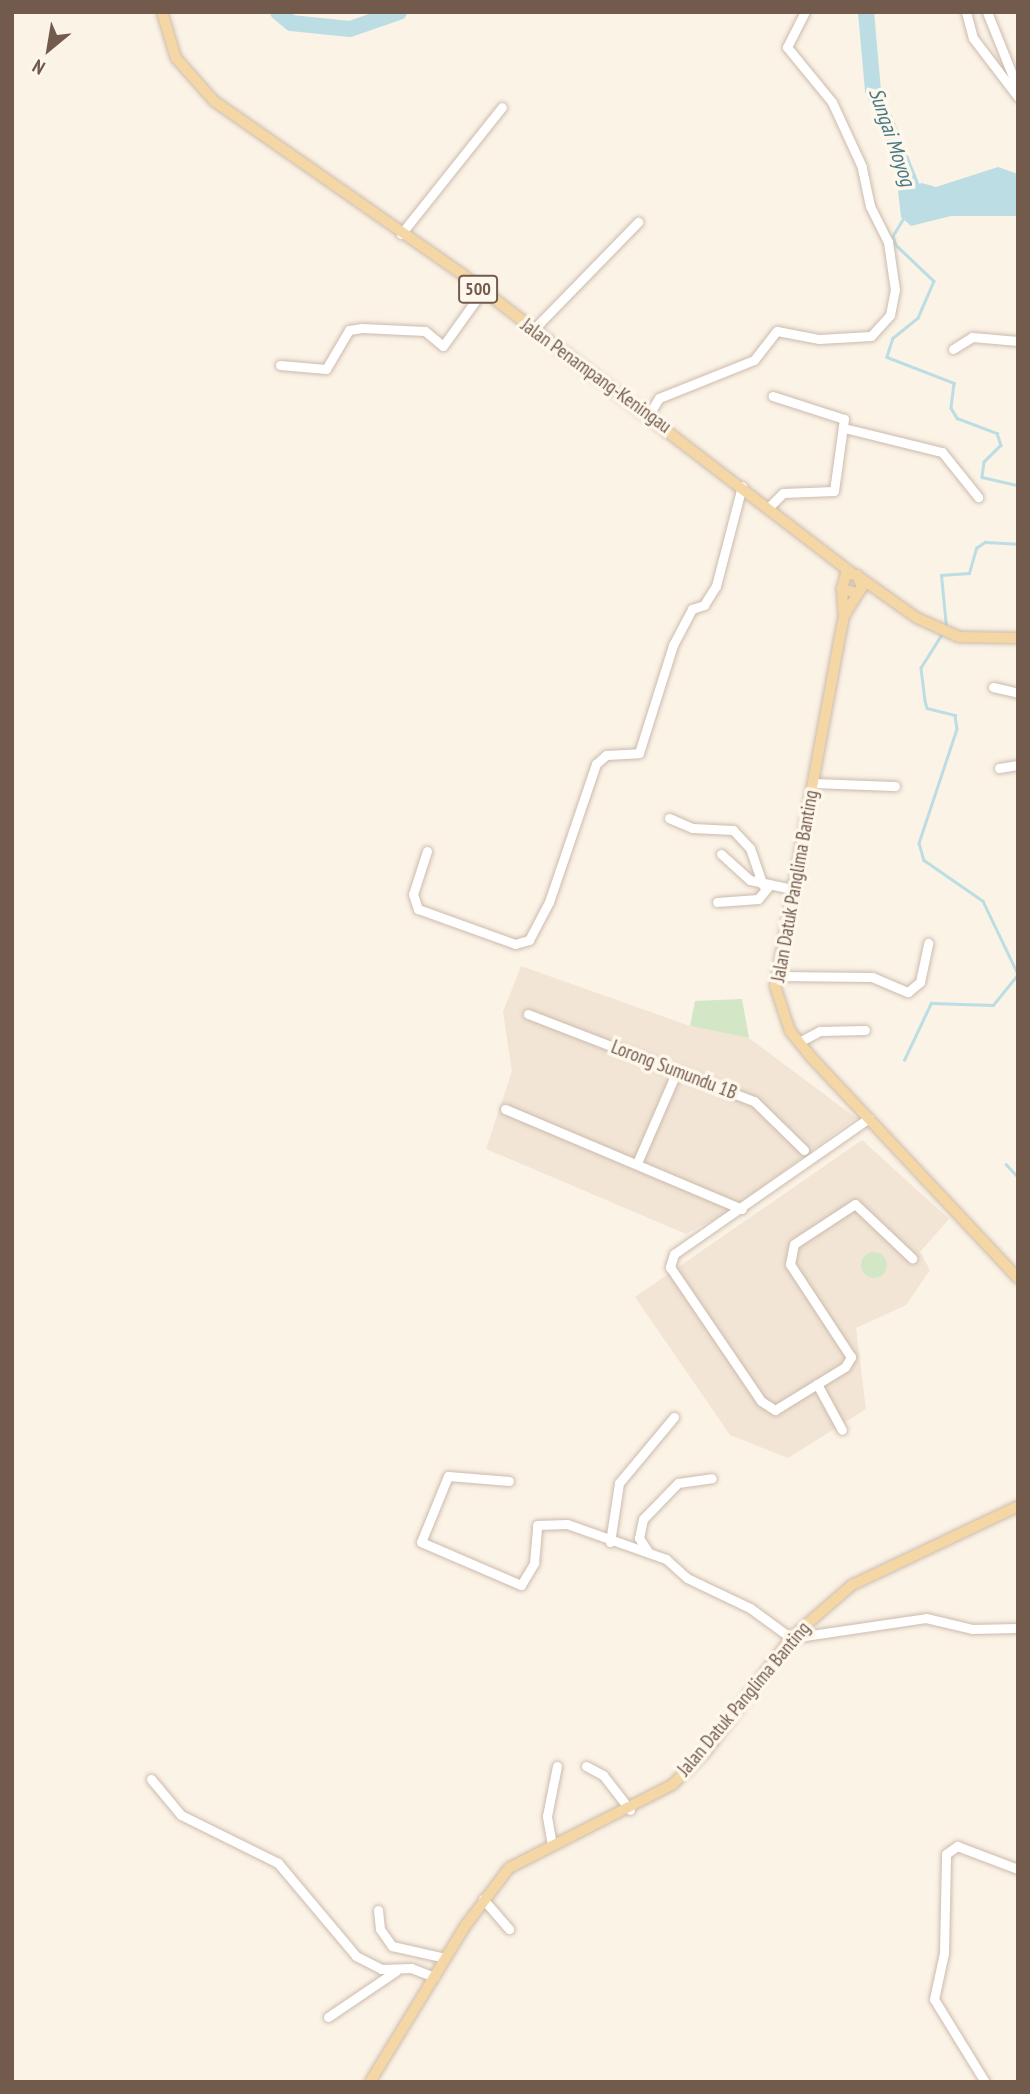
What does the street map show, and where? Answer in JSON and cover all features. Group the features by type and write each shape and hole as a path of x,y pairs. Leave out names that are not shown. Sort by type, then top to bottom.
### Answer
{"main road":[{"name":"Jalan Penampang-Keningau","path":"162,12 176,58 214,101 649,414 895,604 928,624 959,637 1018,638"},
{"name":"Jalan Penampang-Keningau","path":"822,548 841,586"},
{"path":"841,586 856,575 858,592"},
{"name":"500","path":"841,586 858,592"},
{"name":"Jalan Datuk Panglima Banting","path":"841,586 844,616 777,976 783,1016 799,1042 1018,1278"},
{"name":"Jalan Penampang-Keningau","path":"858,592 895,604"},
{"name":"Jalan Datuk Panglima Banting","path":"844,616 858,592"},
{"name":"Jalan Datuk Panglima Banting","path":"370,2082 483,1899 509,1868 552,1845 630,1810 698,1761 791,1638 871,1572 1018,1506"}],"street":[{"path":"649,414 659,398 754,360 777,331 819,339 872,336 890,315 895,290 888,242 870,206 862,167 832,102 787,47 805,12"},
{"path":"966,12 973,38 1018,97"},
{"path":"987,12 1018,89"},
{"path":"401,233 502,107"},
{"path":"533,330 638,222"},
{"path":"280,365 326,369 349,330 362,328 425,331 443,346 481,293"},
{"path":"953,349 972,337 1017,339"},
{"path":"770,506 783,493 835,491 844,428 844,419 773,396"},
{"path":"844,428 942,452 978,497"},
{"path":"427,850 413,894 418,909 515,944 529,940 549,902 596,764 606,755 639,753 673,645 692,609 704,605 716,586 742,486"},
{"path":"993,687 1018,693"},
{"path":"999,768 1018,765"},
{"path":"812,783 895,786"},
{"path":"669,818 692,828 733,830 750,848 766,885"},
{"path":"721,854 766,885 792,889"},
{"path":"717,902 758,899 766,885"},
{"path":"777,976 872,977 908,992 920,982 928,943"},
{"name":"Lorong Sumundu 1B","path":"528,1014 754,1101 804,1150"},
{"path":"799,1042 820,1031 865,1030"},
{"path":"637,1163 677,1071"},
{"path":"505,1109 742,1209"},
{"path":"869,1118 674,1254 670,1267 767,1408 775,1410 817,1384 850,1357 790,1264 794,1244 855,1204 912,1258"},
{"path":"817,1384 842,1430"},
{"path":"610,1542 619,1483 674,1417"},
{"path":"509,1481 448,1476 421,1542 521,1585 531,1574 535,1529 542,1521 649,1553 763,1615 791,1638 912,1618 1018,1628"},
{"path":"649,1553 639,1538 643,1519 678,1483 712,1478"},
{"path":"552,1845 547,1816 557,1766"},
{"path":"586,1766 603,1775 630,1810"},
{"path":"151,1779 181,1815 278,1863 356,1956 396,1971"},
{"path":"985,2082 934,1999 944,1953 946,1854 957,1846 1018,1868"},
{"path":"483,1899 509,1929"},
{"path":"378,1910 380,1929 392,1946 445,1958"},
{"path":"328,2017 396,1971 411,1968 434,1977"}],"shaded area":[{"path":"521,966 690,1026 749,1038 856,1118 726,1213 686,1234 486,1149 512,1071 503,1012"},
{"path":"862,1140 949,1219 920,1252 930,1270 906,1305 856,1328 866,1409 788,1458 730,1435 635,1297"}],"green space":[{"path":"742,999 749,1038 690,1026 695,1001"},
{"path":"874,1252 883,1256 887,1265 883,1274 874,1278 865,1274 861,1265 865,1256"}],"water":[{"path":"998,167 1018,174 1018,216 951,216 911,226 901,217 898,191 922,183 936,187"}],"waterway":[{"name":"Sungai Moyog","path":"278,12 291,23 350,29 399,12"},
{"name":"Sungai Moyog","path":"866,12 873,90 918,202"},
{"path":"904,218 893,236 896,245 934,281 918,318 893,338 887,357 954,383 951,408 957,418 997,433 1001,445 984,462 982,477 1018,485"},
{"path":"946,627 941,575 969,573 976,548 985,542 1018,544"},
{"path":"943,633 921,668 925,701 927,708 955,715 957,729 919,843 924,860 983,901 1018,974"},
{"path":"904,1060 931,1003 993,1005 1018,974"},
{"path":"1006,1164 1018,1177"}]}
